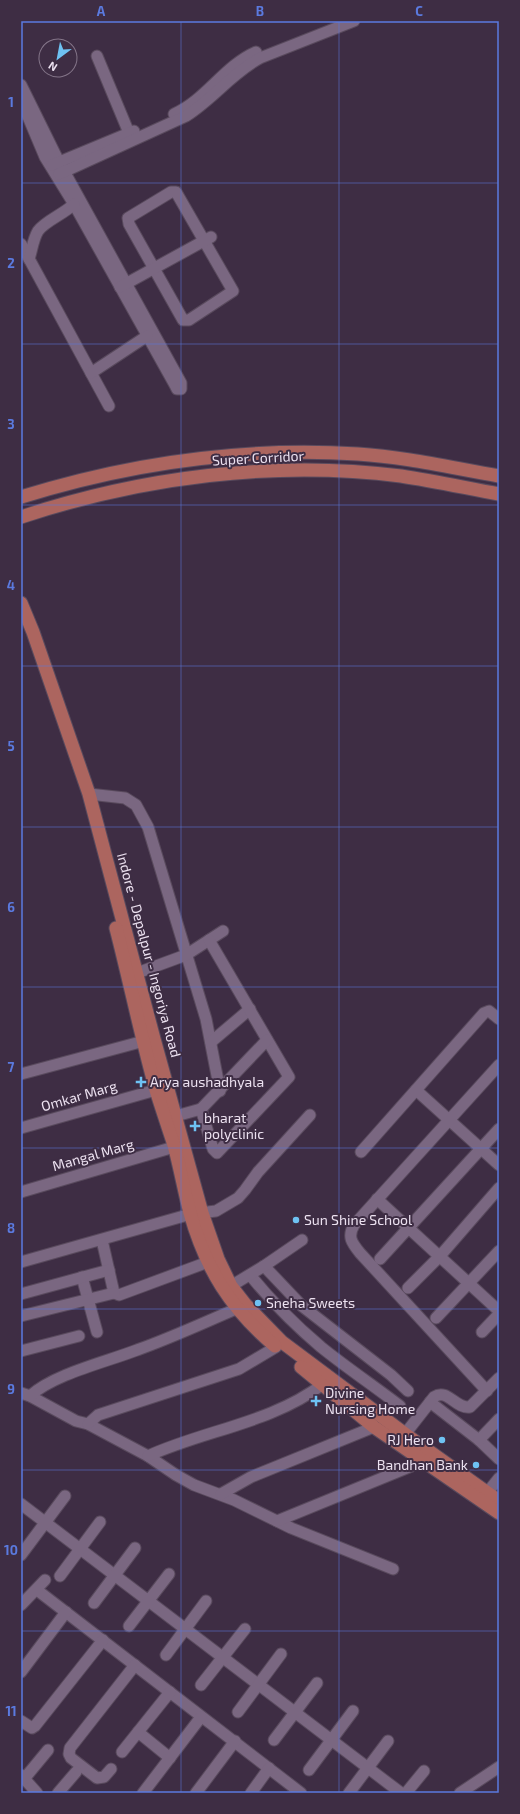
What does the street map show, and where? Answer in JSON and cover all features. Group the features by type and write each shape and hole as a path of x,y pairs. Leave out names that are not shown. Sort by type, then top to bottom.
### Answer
{"main road":[{"name":"Super Corridor","path":"21,497 69,482 150,466 236,455 296,452 359,454 403,459 499,476"},
{"name":"Super Corridor","path":"21,517 79,500 135,487 223,474 285,471 349,472 400,476 499,494"},
{"name":"Indore - Depalpur - Ingoriya Road","path":"21,603 33,632 89,794 137,973 174,1147 196,1214 231,1286 244,1304 282,1342 405,1434 499,1501"},
{"name":"Indore - Depalpur - Ingoriya Road","path":"21,624 78,784 106,886 144,1041 162,1089 176,1116 196,1214 208,1262 220,1286 236,1309 255,1329 276,1347 374,1426 499,1513"}],"street":[{"path":"57,169 129,133 179,112 241,60 333,21"},
{"path":"57,169 186,116 204,103 243,69 260,58 354,21"},
{"path":"97,56 129,133"},
{"path":"21,85 57,169 123,286 147,336 177,389 181,389 181,383 123,286 74,204 21,100"},
{"path":"171,192 176,192 207,239 232,291 189,320 183,320 154,269 129,224 128,218 171,192"},
{"path":"29,259 35,239 42,227 74,204"},
{"path":"123,286 207,239"},
{"path":"21,244 109,406"},
{"path":"91,373 147,336"},
{"path":"89,794 125,798 136,805 148,828 186,955 194,976 211,1042 220,1091"},
{"path":"137,973 186,955 223,931"},
{"path":"201,1109 214,1149 217,1153 289,1077 209,940"},
{"path":"211,1042 250,1009"},
{"path":"361,1152 484,1013 489,1011 499,1019"},
{"path":"176,1116 201,1109 220,1091 267,1040"},
{"path":"21,1074 144,1041"},
{"path":"487,1390 353,1245 350,1238 350,1231 499,1065"},
{"name":"Omkar Marg","path":"21,1128 162,1089"},
{"path":"416,1090 499,1165"},
{"path":"21,1262 196,1214 216,1211 243,1193 255,1175 310,1114"},
{"path":"380,1259 499,1129"},
{"name":"Mangal Marg","path":"21,1192 174,1147"},
{"path":"408,1288 440,1256 499,1188"},
{"path":"490,1198 499,1206"},
{"path":"378,1199 499,1312 482,1332"},
{"path":"102,1240 114,1293"},
{"path":"231,1286 302,1240"},
{"path":"436,1318 499,1251"},
{"path":"21,1316 89,1298 114,1293 119,1295 208,1262"},
{"path":"264,1266 302,1306 392,1375 408,1391"},
{"path":"21,1294 109,1270"},
{"path":"250,1275 282,1313 360,1377 400,1406"},
{"path":"82,1277 89,1298 97,1332"},
{"path":"26,1395 69,1375 174,1336 236,1309"},
{"path":"21,1351 79,1336"},
{"path":"88,1424 98,1415 239,1369 276,1347"},
{"path":"405,1434 434,1397 441,1394 465,1408 470,1407 499,1378"},
{"path":"148,1456 165,1448 263,1416 308,1396 323,1384"},
{"path":"26,1395 76,1421 88,1424 148,1456 176,1476 194,1485 221,1494 298,1531 393,1569"},
{"path":"430,1402 479,1440 499,1459"},
{"path":"479,1440 499,1419"},
{"path":"221,1494 251,1477 374,1426"},
{"path":"277,1521 424,1461"},
{"path":"487,1493 499,1478"},
{"path":"21,1555 65,1496"},
{"path":"21,1504 401,1793"},
{"path":"60,1576 100,1522"},
{"path":"94,1603 135,1548"},
{"path":"130,1626 169,1574"},
{"path":"21,1606 45,1580"},
{"path":"37,1590 301,1793"},
{"path":"166,1655 206,1601"},
{"path":"21,1672 66,1612"},
{"path":"201,1685 245,1629"},
{"path":"21,1721 32,1728 35,1726 103,1640"},
{"path":"238,1712 281,1654"},
{"path":"111,1769 104,1777 97,1778 68,1754 70,1748 135,1666"},
{"path":"274,1740 317,1683"},
{"path":"122,1752 170,1692"},
{"path":"309,1770 352,1711"},
{"path":"143,1793 201,1717"},
{"path":"138,1732 170,1758"},
{"path":"349,1793 388,1740"},
{"path":"196,1793 235,1741"},
{"path":"37,1793 23,1777 48,1750"},
{"path":"460,1793 499,1767"},
{"path":"251,1793 269,1768"},
{"path":"406,1793 424,1771"},
{"path":"58,1793 76,1772"}],"place":[{"name":"Arya aushadhyala","path":"141,1082"},
{"name":"bharat polyclinic","path":"195,1126"},
{"name":"Sun Shine School","path":"296,1220"},
{"name":"Sneha Sweets","path":"258,1303"},
{"name":"Divine Nursing Home","path":"316,1401"},
{"name":"RJ Hero","path":"442,1440"},
{"name":"Bandhan Bank","path":"476,1465"}]}
